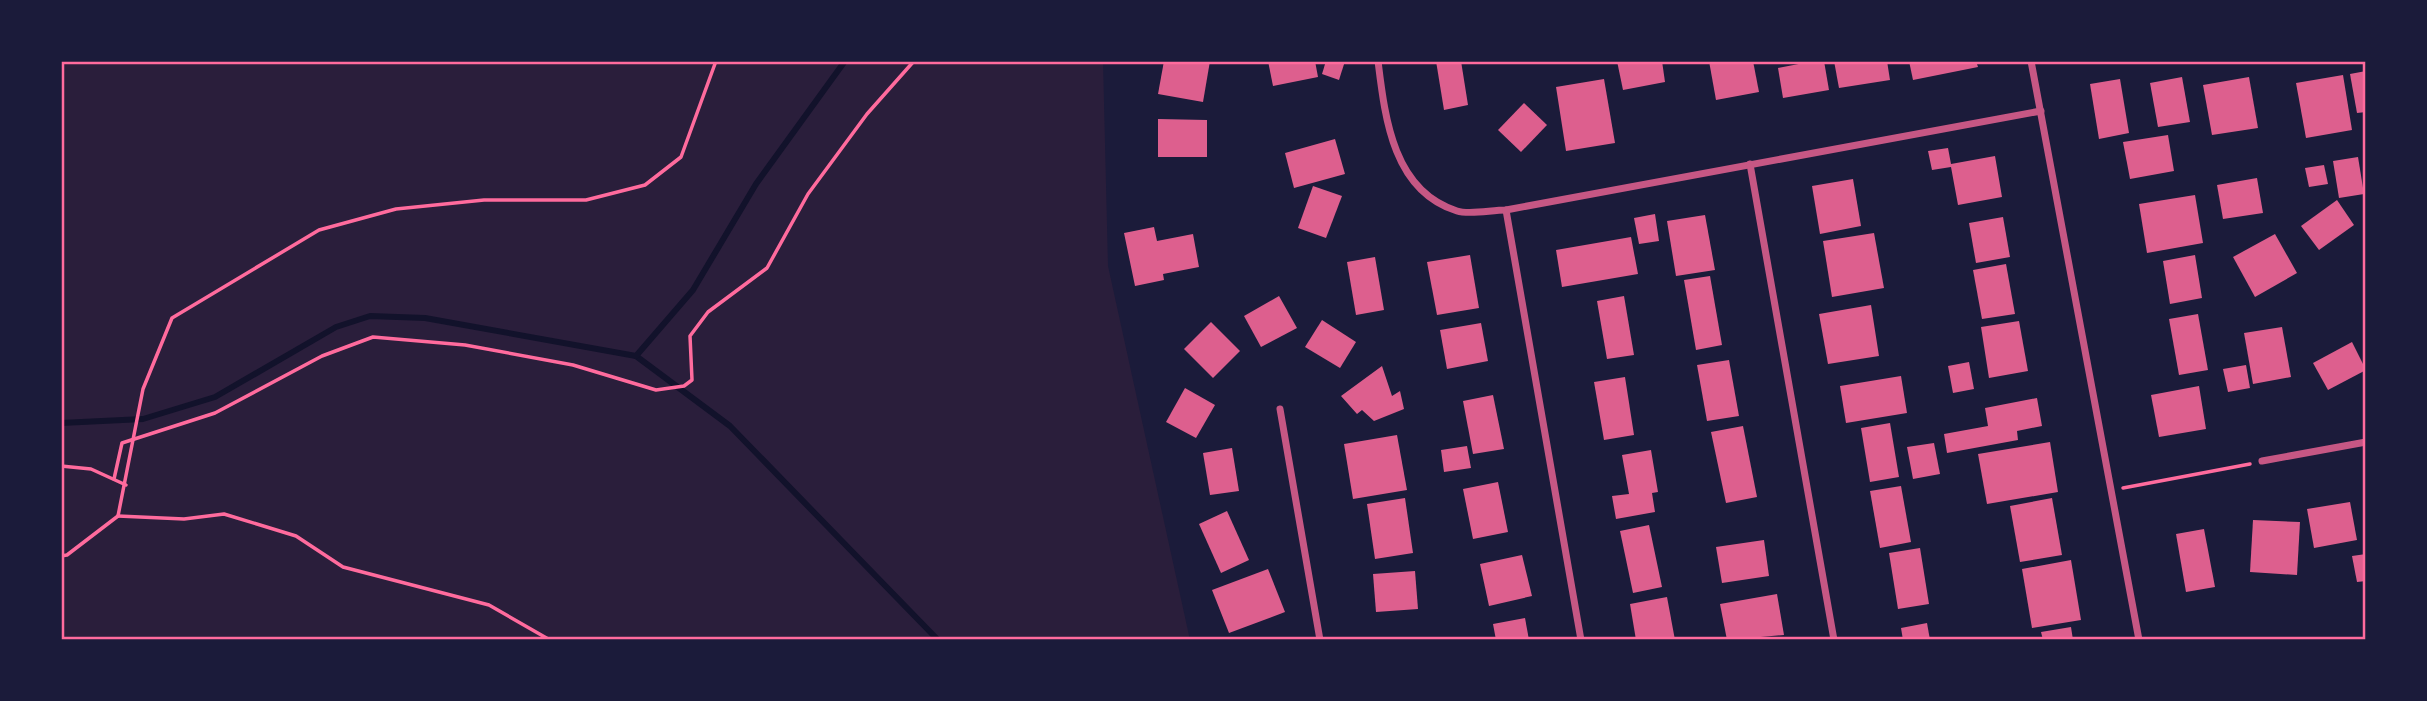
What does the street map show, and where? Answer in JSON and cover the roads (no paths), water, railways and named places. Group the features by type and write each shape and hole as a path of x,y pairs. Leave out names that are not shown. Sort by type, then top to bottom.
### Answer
{"street":[{"path":"1378,61 1382,93 1399,162 1421,191 1458,211 1506,210 2041,111"},
{"path":"2042,61 2032,62 2140,640"},
{"path":"1750,164 1834,640"},
{"path":"1506,210 1581,640"},
{"path":"1280,409 1321,640"},
{"path":"2262,461 2366,442"}],"waterway":[{"path":"61,423 143,419 215,397 336,327 370,316 425,318 636,356 693,290 756,184 845,61"},
{"path":"636,356 730,426 938,640"}]}
